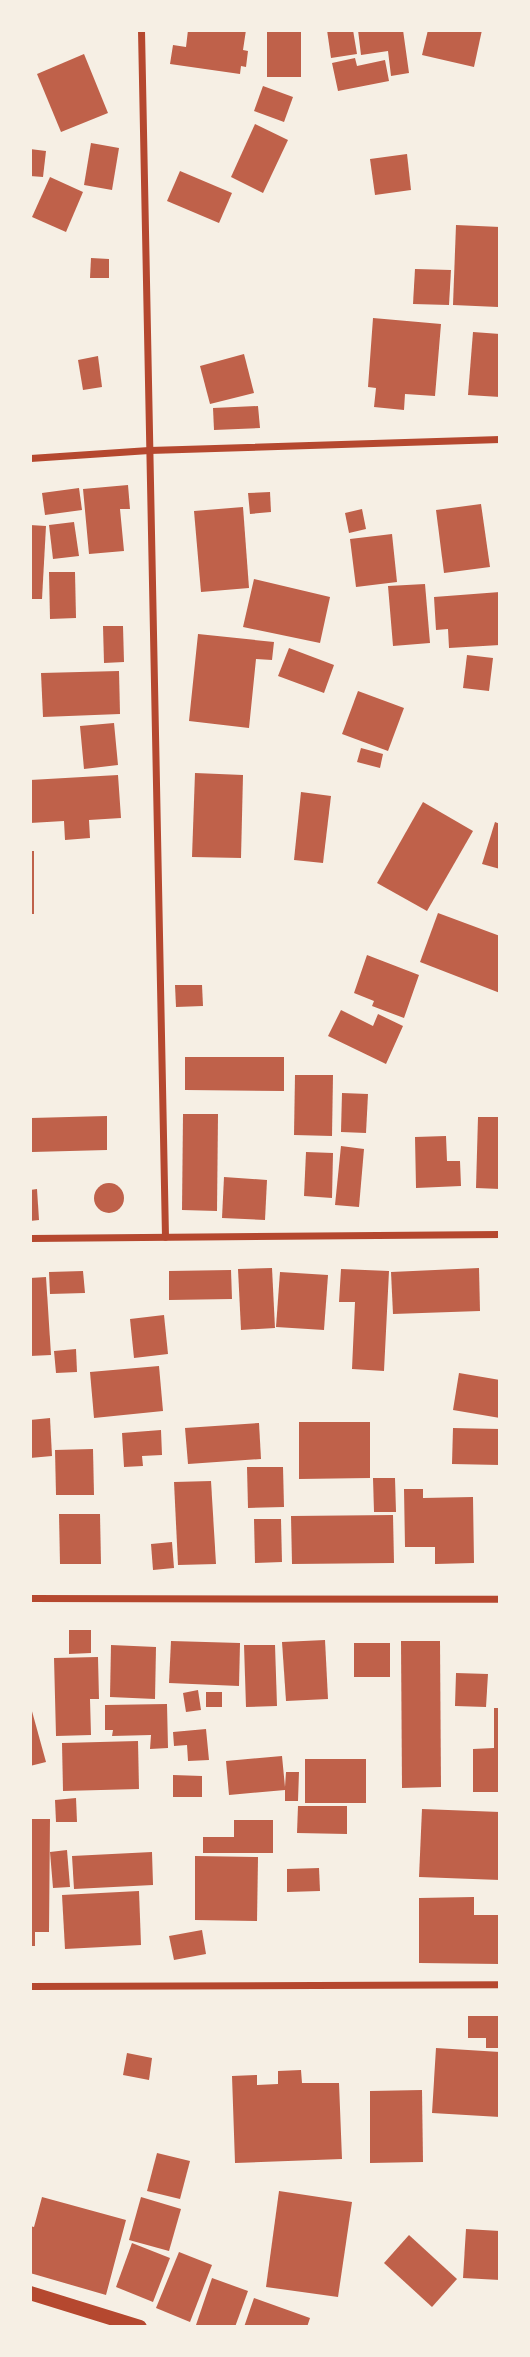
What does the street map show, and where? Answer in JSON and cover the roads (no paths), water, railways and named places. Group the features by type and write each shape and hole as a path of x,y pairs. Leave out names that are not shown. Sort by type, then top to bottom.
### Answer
{"main road":[{"path":"30,2293 140,2327"}],"street":[{"path":"141,30 165,1237"},
{"path":"30,458 149,450 500,439"},
{"path":"30,1238 500,1234"},
{"path":"30,1598 500,1599"},
{"path":"30,1986 500,1984"}]}
